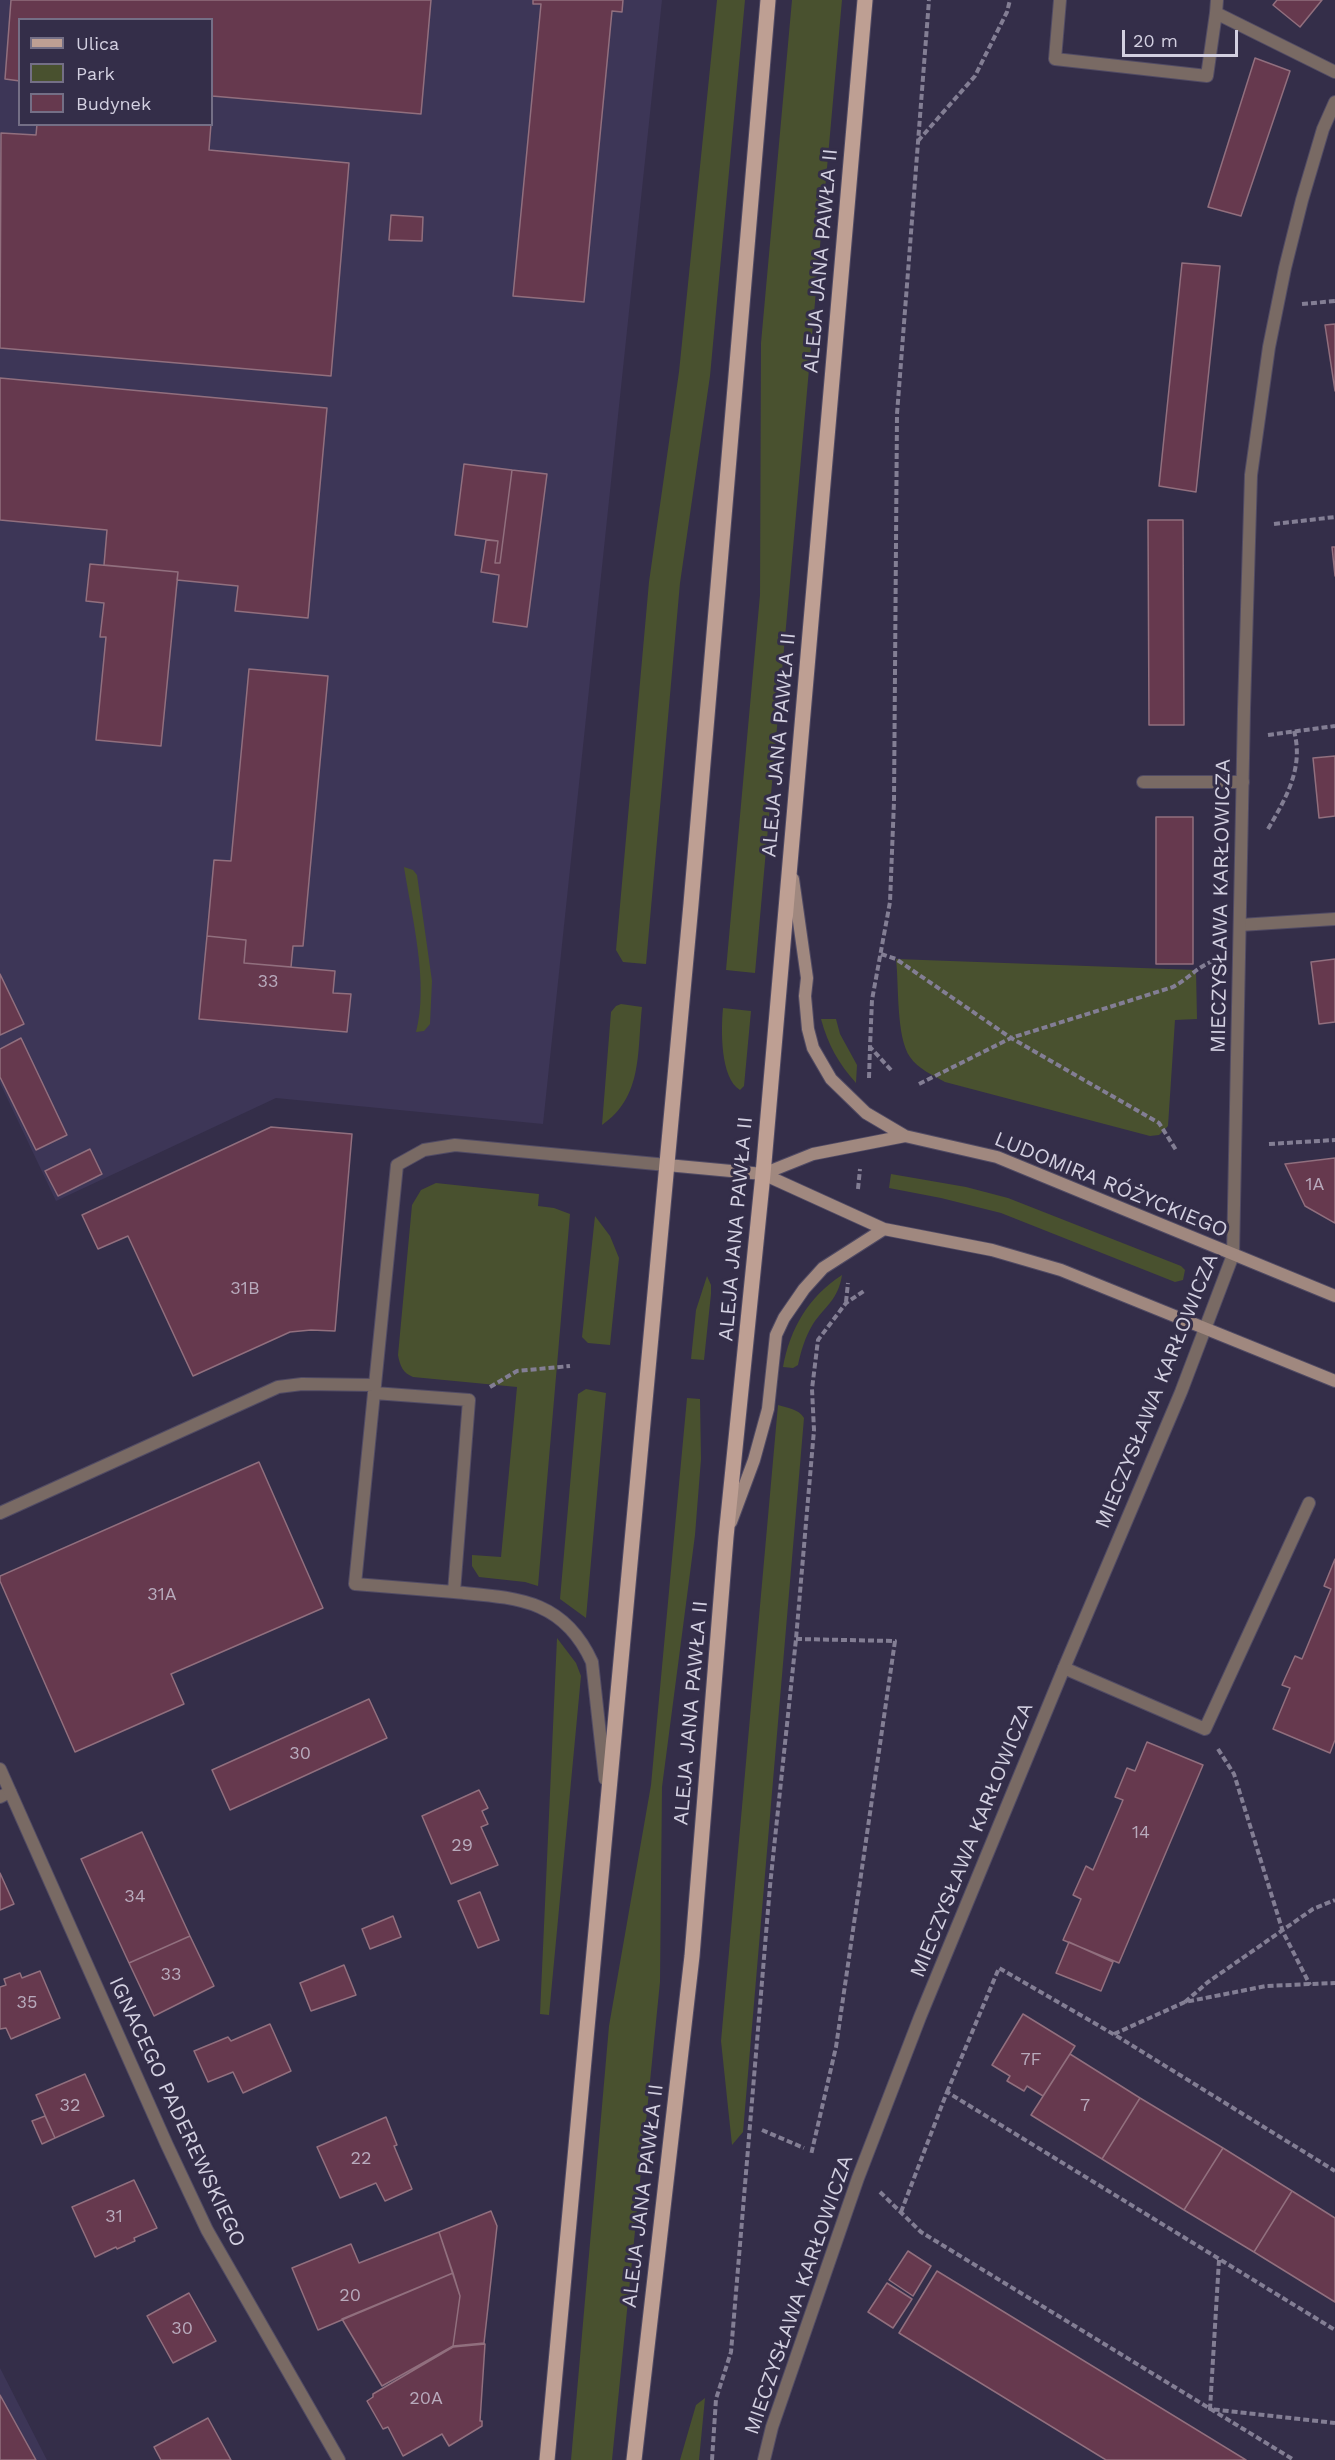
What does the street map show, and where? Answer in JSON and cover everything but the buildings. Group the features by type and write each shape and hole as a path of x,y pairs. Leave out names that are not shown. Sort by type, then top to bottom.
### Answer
{"main road":[{"path":"548,2460 691,904 768,0"},
{"name":"ALEJA JANA PAWŁA II","path":"634,2460 692,1956 726,1537 763,1174 865,0"}],"street":[{"path":"1060,0 1055,59 1207,76 1217,0"},
{"path":"1216,13 1335,72"},
{"name":"MIECZYSŁAWA KARŁOWICZA","path":"764,2460 772,2427 858,2178 920,2017 1181,1392 1233,1255 1243,739 1250,525 1255,452 1269,347 1285,268 1323,129 1335,102"},
{"path":"1143,782 1243,782"},
{"name":"LUDOMIRA RÓŻYCKIEGO","path":"790,854 807,978 805,996 808,1029 813,1048 831,1079 866,1113 905,1136 997,1157 1335,1296"},
{"path":"1240,925 1335,919"},
{"path":"763,1174 813,1154 905,1136"},
{"path":"609,1806 592,1662 584,1644 558,1618 536,1604 517,1598 355,1584 397,1165 424,1150 455,1145 763,1174 884,1229 992,1250 1061,1270 1335,1381"},
{"path":"726,1537 754,1460 768,1409 776,1335 784,1318 804,1289 823,1268 884,1229"},
{"path":"0,1513 278,1387 302,1384 374,1389 469,1400 454,1592"},
{"path":"1064,1668 1205,1729 1309,1503"},
{"name":"IGNACEGO PADEREWSKIEGO","path":"0,1769 5,1795 207,2230 339,2460"}],"path":[{"path":"869,1081 872,1000 890,902 894,801 897,414 929,0"},
{"path":"917,141 975,76 1011,0"},
{"path":"1250,525 1335,517"},
{"path":"1243,739 1335,726"},
{"path":"1264,838 1287,797 1297,769 1297,742 1294,731"},
{"path":"919,1084 1011,1038 1173,987 1189,978 1200,966 1240,952"},
{"path":"881,954 897,959 1011,1038 1159,1123 1176,1150"},
{"path":"870,1047 891,1070"},
{"path":"1269,1144 1335,1140"},
{"path":"859,1183 860,1172"},
{"path":"846,1303 848,1281"},
{"path":"712,2460 716,2399 731,2352 770,1886 796,1639 814,1430 812,1389 818,1340 846,1303 864,1291"},
{"path":"469,1400 517,1371 570,1366"},
{"path":"796,1639 895,1641 836,2048 811,2154"},
{"path":"1205,1729 1234,1774 1283,1932 1310,1985"},
{"path":"1185,2002 1208,1982 1313,1909 1335,1899"},
{"path":"901,2212 947,2092 999,1968 1113,2034 1335,2171"},
{"path":"1113,2034 1185,2002 1266,1986 1335,1983"},
{"path":"947,2092 1335,2330"},
{"path":"762,2130 804,2148"},
{"path":"873,2185 921,2232 1294,2460"},
{"path":"1210,2409 1219,2259"},
{"path":"1210,2409 1335,2423"}],"shaded area":[{"path":"0,0 662,0 543,1124 276,1098 56,1201 0,1083"},
{"path":"0,2368 47,2460 0,2460"}],"green space":[{"path":"717,0 745,0 710,376 680,583 646,964 623,962 616,950 649,582 679,372"},
{"path":"792,0 842,0 755,973 726,970 760,595 761,343"},
{"path":"404,867 413,870 417,875 432,981 430,1024 424,1031 416,1032 420,1013 420,972"},
{"path":"896,959 1196,970 1197,1019 1175,1020 1168,1126 1159,1135 1150,1136 945,1082 926,1071 910,1057 902,1037"},
{"path":"621,1004 642,1007 636,1072 625,1101 602,1125 611,1012"},
{"path":"723,1008 751,1011 744,1086 740,1090 733,1084 725,1064 722,1040"},
{"path":"821,1019 836,1019 840,1034 857,1065 856,1083 835,1054"},
{"path":"891,1174 966,1187 1008,1198 1181,1266 1185,1270 1183,1280 1175,1282 1001,1213 889,1188"},
{"path":"436,1183 539,1194 538,1206 554,1208 570,1214 538,1586 525,1582 479,1577 472,1566 472,1555 501,1557 517,1387 413,1377 404,1371 399,1359 412,1205 421,1190"},
{"path":"595,1216 610,1236 619,1258 610,1345 588,1343 582,1337"},
{"path":"842,1275 838,1291 808,1334 798,1365 793,1368 783,1367 790,1340 802,1315 819,1293"},
{"path":"707,1276 711,1285 711,1294 704,1360 691,1359 696,1310"},
{"path":"586,1389 606,1393 586,1618 560,1599 578,1394"},
{"path":"687,1398 700,1399 701,1459 695,1535 662,1787 660,1982 612,2460 571,2460 609,2026 651,1785"},
{"path":"778,1405 796,1411 804,1418 743,2132 732,2145 721,2041"},
{"path":"557,1638 576,1663 581,1676 549,2015 540,2014"},
{"path":"705,2398 699,2460 680,2460 696,2405"}]}
